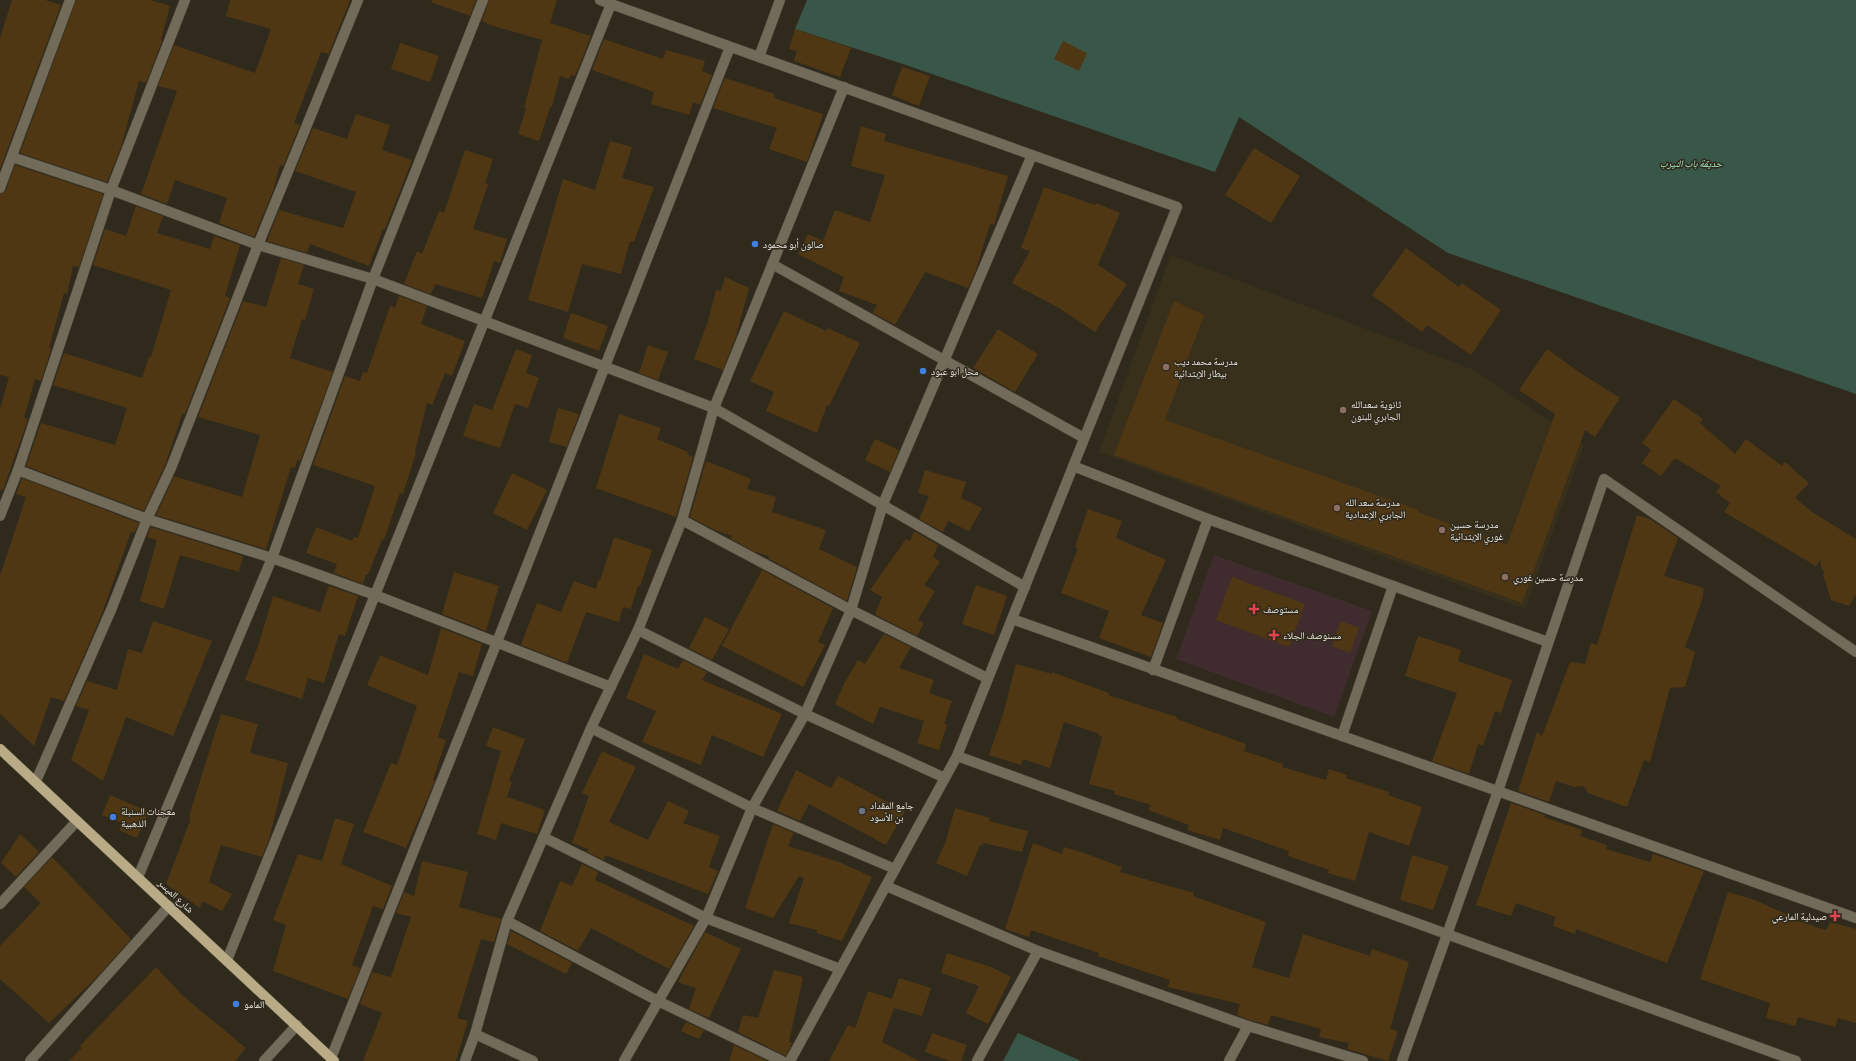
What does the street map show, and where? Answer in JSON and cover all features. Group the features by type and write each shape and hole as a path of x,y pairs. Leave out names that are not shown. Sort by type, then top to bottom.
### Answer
{"main road":[{"name":"شارع الميسر","path":"0,749 333,1060"}],"street":[{"path":"0,188 70,0"},
{"path":"0,516 18,470 111,190 185,0"},
{"path":"36,782 111,610 147,519 172,468 258,245 358,0"},
{"path":"138,877 272,558 373,280 483,0"},
{"path":"600,0 1177,207 957,756 790,1061"},
{"path":"759,57 780,0"},
{"path":"227,960 375,595 611,4"},
{"path":"333,1060 730,46"},
{"path":"465,1061 475,1034 507,921 545,838 591,728 638,630 682,520 714,408 844,87"},
{"path":"624,1061 706,918 752,808 805,714 851,610 883,504 1032,155"},
{"path":"12,157 111,190 258,245 373,280 714,408 1025,587"},
{"path":"772,264 1084,438"},
{"path":"1073,466 1208,520 1548,642"},
{"path":"18,470 147,519 272,558 375,595 611,687"},
{"path":"1402,1061 1498,791 1604,479 1856,652"},
{"path":"682,520 851,610 987,678"},
{"path":"1153,670 1208,520"},
{"path":"1342,736 1392,586"},
{"path":"1012,619 1856,918"},
{"path":"638,630 805,714 945,778"},
{"path":"591,728 752,808 895,869"},
{"path":"957,756 1796,1061"},
{"path":"0,904 77,821"},
{"path":"545,838 706,918 840,969"},
{"path":"886,886 1038,951 1248,1026 1363,1061"},
{"path":"30,1061 169,906"},
{"path":"507,921 658,1001 782,1061"},
{"path":"977,1061 1038,951"},
{"path":"264,1061 297,1025"},
{"path":"1229,1061 1248,1026"},
{"path":"475,1034 533,1061"}],"shaded area":[{"path":"1171,255 1474,370 1584,445 1525,609 1099,452"},
{"name":"مسنوصف الجلاء","path":"1214,555 1372,611 1334,717 1176,659"}],"green space":[{"name":"حديقة باب النيرب","path":"807,0 1856,0 1856,394 1448,253 1239,117 1215,172 903,64 795,29"},
{"path":"1018,1033 1081,1061 1003,1061"}],"building":[{"path":"12,0 45,0 61,5 0,169 0,38"},
{"path":"76,0 150,0 170,6 162,41 146,83 139,81 121,147 107,182 20,153"},
{"path":"230,0 350,0 329,54 321,52 294,123 300,125 283,166 280,165 273,191 254,237 219,223 227,198 175,180 167,204 141,194 177,91 158,86 174,45 255,73 271,29 226,16"},
{"path":"432,0 476,0 470,16 431,2"},
{"path":"489,0 557,0 550,23 591,36 575,76 571,75 569,79 560,76 552,107 550,107 540,139 538,141 518,134 526,109 524,108 542,40 487,24 482,21"},
{"path":"795,29 851,48 840,77 794,61 797,51 789,49"},
{"path":"604,39 663,59 666,50 705,61 702,71 712,75 700,105 693,102 689,115 651,104 654,92 592,70"},
{"path":"1063,41 1087,53 1079,71 1054,59"},
{"path":"400,43 439,56 430,82 391,69"},
{"path":"902,67 930,76 919,106 892,95"},
{"path":"725,78 775,94 774,98 823,114 807,162 769,149 777,128 713,108"},
{"path":"356,114 390,125 382,150 412,160 369,266 310,244 307,253 267,241 279,210 343,228 356,192 295,171 313,128 347,139"},
{"path":"861,126 886,134 884,141 1008,176 994,225 990,224 976,270 968,288 925,272 895,325 873,313 877,305 839,291 844,277 798,254 808,234 823,241 835,210 870,222 885,175 851,166"},
{"path":"610,141 632,147 622,178 654,187 634,242 630,241 621,274 582,264 568,312 528,300 563,179 595,190"},
{"path":"1254,148 1300,176 1271,223 1225,195"},
{"path":"465,150 493,159 485,183 488,184 473,229 507,239 500,263 494,261 482,298 435,284 431,294 404,284 417,251 422,254 439,211 444,213"},
{"path":"15,165 103,194 79,267 73,266 67,294 64,293 49,348 51,349 41,381 35,379 24,418 28,419 3,490 0,490 0,409 9,377 0,375 0,194 6,190"},
{"path":"1044,187 1095,205 1096,203 1120,213 1098,265 1127,284 1095,332 1059,308 1012,283 1030,251 1021,248"},
{"path":"136,206 163,216 157,233 210,249 214,236 240,245 225,296 230,298 185,414 182,414 165,465 144,511 26,466 41,423 115,445 127,408 53,385 64,353 142,378 149,357 151,357 171,290 93,265 105,229 126,236"},
{"path":"1406,248 1459,287 1462,283 1501,310 1471,355 1427,325 1422,332 1372,295"},
{"path":"281,258 304,265 298,284 314,289 305,320 302,319 290,358 333,372 300,461 297,460 295,468 291,467 266,549 156,515 174,476 242,497 260,435 198,417 243,301 266,307"},
{"path":"725,277 749,288 736,336 723,370 694,359 708,321 716,290 721,291"},
{"path":"399,296 427,306 421,324 465,341 452,376 445,373 432,405 427,403 416,453 403,494 400,493 384,540 382,539 363,584 334,573 337,564 306,553 316,527 352,541 354,537 358,538 375,486 313,465 345,376 360,381 363,372 367,373 390,306 395,308"},
{"path":"1174,301 1204,315 1165,420 1419,510 1418,512 1507,545 1555,414 1519,390 1547,349 1579,372 1620,398 1595,437 1585,430 1522,603 1114,455"},
{"path":"784,311 826,331 828,328 860,343 829,406 827,405 817,433 766,411 774,392 750,381"},
{"path":"571,313 608,326 599,351 563,338"},
{"path":"998,329 1038,354 1015,392 973,368"},
{"path":"648,345 668,352 658,380 639,373"},
{"path":"516,349 532,355 526,373 539,378 528,408 515,404 500,448 463,436 474,404 492,410"},
{"path":"1674,399 1703,419 1700,423 1735,454 1746,439 1782,466 1785,462 1809,483 1795,498 1812,512 1856,539 1856,594 1849,606 1831,600 1823,574 1825,571 1822,570 1820,560 1816,566 1724,512 1730,503 1716,492 1721,486 1675,458 1661,476 1642,463 1651,450 1642,443"},
{"path":"558,408 579,414 567,447 549,442"},
{"path":"619,414 661,428 657,439 688,452 687,454 693,457 676,517 596,488"},
{"path":"875,439 899,450 890,472 865,460"},
{"path":"706,461 751,479 747,489 776,497 772,512 826,530 819,549 857,567 847,601 768,558 769,556 755,552 731,539 732,536 715,530 690,517"},
{"path":"925,470 966,482 961,498 982,508 969,531 948,521 943,532 919,519 929,496 918,493"},
{"path":"512,473 547,490 527,530 493,513"},
{"path":"22,478 139,523 134,533 131,532 101,616 64,701 51,697 34,746 0,714 0,576 26,497 16,494"},
{"path":"1088,509 1122,521 1116,538 1166,560 1141,615 1163,623 1151,657 1099,638 1109,611 1061,593 1078,548 1075,547"},
{"path":"1637,515 1650,519 1678,538 1664,576 1704,588 1702,600 1685,647 1695,652 1685,687 1670,688 1650,762 1644,760 1627,807 1588,793 1584,786 1574,787 1556,781 1549,802 1518,791 1537,732 1542,736 1570,662 1585,664 1591,643 1597,645"},
{"path":"151,527 243,556 239,572 180,555 164,609 140,601 157,540 147,537"},
{"path":"914,531 938,545 933,557 940,562 924,585 935,591 918,620 924,623 917,636 876,615 875,614 882,597 870,590 906,539 910,541"},
{"path":"614,537 652,550 640,586 638,585 631,609 623,607 619,622 586,612 567,663 521,645 537,603 561,612 574,581 596,589"},
{"path":"762,570 833,608 818,642 825,645 803,687 722,646"},
{"path":"454,572 499,586 486,631 442,614"},
{"path":"1232,577 1305,604 1289,647 1216,620"},
{"path":"976,585 1007,596 994,635 962,624"},
{"path":"329,586 358,596 345,636 339,634 324,683 308,678 302,699 245,680 259,643 273,596 320,612"},
{"path":"705,617 729,629 712,660 689,648"},
{"path":"153,621 212,641 173,736 126,717 103,781 71,760 89,710 76,706 87,681 117,690 128,649 142,653"},
{"path":"1341,621 1359,628 1350,653 1332,646"},
{"path":"441,628 482,644 473,676 459,672 438,737 446,740 433,780 435,781 406,848 363,832 391,763 397,765 417,706 367,685 380,655 428,675"},
{"path":"884,634 911,647 899,668 934,680 929,693 952,701 944,724 947,725 939,750 917,743 924,721 880,707 873,724 835,704 845,682 858,660 865,664"},
{"path":"1418,636 1461,650 1458,661 1512,680 1501,713 1495,711 1483,746 1478,744 1469,774 1432,761 1457,693 1405,676"},
{"path":"644,654 678,669 683,660 707,672 702,680 782,714 763,757 712,735 701,765 642,742 656,711 626,698"},
{"path":"1016,664 1052,674 1052,672 1109,693 1108,695 1177,717 1177,719 1246,744 1244,751 1283,764 1282,767 1326,780 1329,769 1347,775 1346,778 1389,792 1388,795 1422,807 1409,846 1369,832 1355,881 1328,873 1329,870 1288,856 1289,851 1223,828 1220,840 1187,830 1189,825 1148,810 1151,805 1114,794 1115,791 1089,784 1102,737 1099,736 1100,734 1064,722 1050,768 1023,759 1021,765 989,755 1003,714"},
{"path":"221,714 258,724 250,753 288,763 269,839 262,857 221,845 209,882 232,894 222,911 202,901 200,908 166,884 190,821 190,813"},
{"path":"493,727 525,739 509,781 512,782 507,797 545,810 537,834 501,823 496,840 477,834 501,751 486,746"},
{"path":"602,751 636,767 609,822 648,840 668,801 689,811 683,823 720,836 709,867 718,871 708,894 605,855 604,860 587,852 589,849 572,843 589,796 582,793"},
{"name":"جامع المقداد بن الأسود","path":"796,770 831,788 838,776 905,811 886,845 809,804 800,821 777,811"},
{"path":"110,795 149,812 137,838 119,830 122,823 102,815"},
{"path":"1511,803 1545,815 1544,817 1582,830 1580,836 1607,845 1606,849 1650,862 1653,854 1704,871 1667,963 1576,929 1575,934 1553,926 1556,917 1516,903 1511,916 1476,905"},
{"path":"955,808 990,818 989,821 1028,831 1022,852 983,843 982,846 980,845 967,876 936,863 946,841"},
{"path":"335,818 354,824 341,864 392,886 383,909 373,906 352,965 360,968 348,999 273,971 286,925 273,920 298,854 322,861"},
{"path":"773,824 794,833 788,846 839,862 872,877 842,941 817,933 817,930 789,923 804,878 799,876 773,918 745,908"},
{"path":"20,834 39,852 16,877 1,863"},
{"path":"1033,843 1062,854 1064,847 1084,853 1122,867 1120,872 1194,893 1193,896 1266,922 1252,967 1289,978 1303,934 1370,956 1372,949 1409,962 1390,1029 1398,1031 1388,1061 1347,1049 1349,1043 1319,1037 1321,1029 1271,1015 1268,1025 1250,1020 1237,1015 1240,1004 1168,987 1170,980 1098,956 1099,953 1031,930 1029,937 1005,929"},
{"path":"1412,855 1449,866 1433,910 1400,900"},
{"path":"52,857 131,939 97,977 49,1023 0,979 0,946 41,903 24,887"},
{"path":"422,861 468,872 459,907 501,919 494,942 481,939 457,1018 468,1021 456,1061 363,1061 382,1013 360,1004 372,972 391,977 411,917 396,913 404,892 414,896"},
{"path":"582,864 598,872 595,880 694,926 669,969 591,928 578,951 540,931 560,881 572,886"},
{"path":"1728,892 1755,900 1790,916 1789,918 1826,930 1830,922 1856,929 1856,1023 1838,1018 1835,1027 1798,1017 1795,1026 1766,1018 1770,1003 1700,979"},
{"path":"511,931 572,963 566,974 507,944"},
{"path":"705,932 741,949 709,1018 689,1009 696,988 678,982"},
{"path":"947,953 991,967 1011,977 988,1024 966,1013 979,986 941,973"},
{"path":"156,967 183,996 246,1048 235,1061 69,1061 82,1048 80,1046"},
{"path":"774,970 803,977 789,1042 792,1043 786,1056 738,1032 743,1015 758,1018"},
{"path":"899,978 931,988 922,1016 894,1008 882,1042 919,1061 829,1061 848,1025 855,1028 868,991 892,999"},
{"path":"686,1022 704,1030 699,1039 681,1031"},
{"path":"932,1033 967,1045 961,1061 950,1061 925,1052"},
{"path":"734,1045 767,1061 729,1061"}],"place":[{"name":"صالون أبو محمود","path":"755,244"},
{"name":"مدرسة محمد ديب بيطار الإبتدائية","path":"1166,367"},
{"name":"محل ابو عبود","path":"923,371"},
{"name":"ثانوية سعدالله الجابري للبنون","path":"1343,410"},
{"name":"مدرسة سعد الله الجابري الإعدادية","path":"1337,508"},
{"name":"مدرسة حسين غوري الإبتدائية","path":"1442,530"},
{"name":"مدرسة حسين غوري","path":"1505,577"},
{"name":"مستوصف","path":"1254,609"},
{"name":"مسنوصف الجلاء","path":"1274,635"},
{"name":"جامع المقداد بن الأسود","path":"862,811"},
{"name":"معجنات السنبلة الذهبية","path":"113,817"},
{"name":"صيدلية المارعي","path":"1835,916"},
{"name":"المامو","path":"236,1004"}]}
